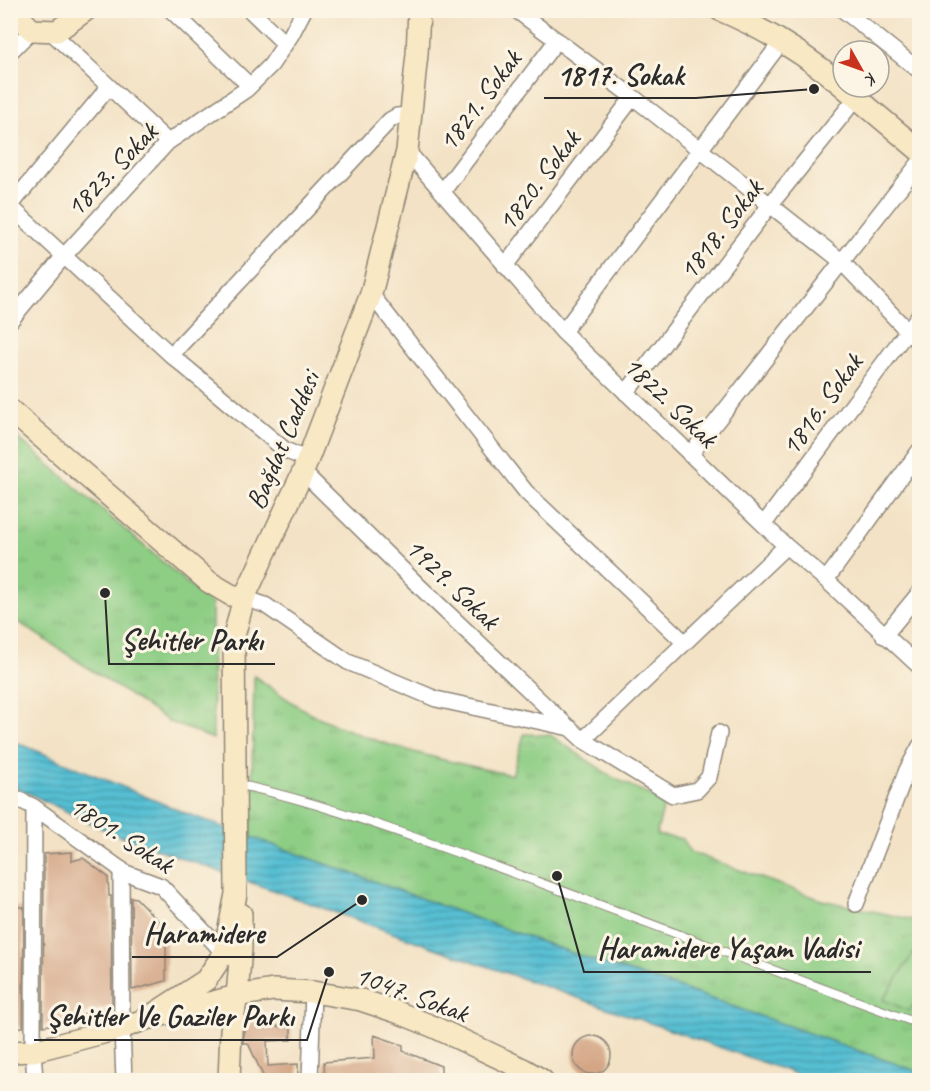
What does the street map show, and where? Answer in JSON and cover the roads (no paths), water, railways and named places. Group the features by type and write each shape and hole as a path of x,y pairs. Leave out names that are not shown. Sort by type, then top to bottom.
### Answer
{"main road":[{"path":"12,10 40,30 57,31 86,10"},
{"name":"Bağdat Caddesi","path":"236,894 234,636 244,598 306,466 371,294 407,151 412,115 419,10"},
{"path":"729,12 782,41 831,76"},
{"path":"858,99 920,152"},
{"path":"10,410 209,582 225,592 244,598"},
{"path":"146,1019 206,980 224,953 236,894"},
{"path":"229,1080 241,920 236,894"},
{"name":"1047. Sokak","path":"10,1052 33,1051 237,996 273,990 313,992 361,1000 397,1012 434,1027 540,1080"}],"street":[{"path":"171,10 250,86"},
{"path":"250,10 285,44"},
{"name":"1823. Sokak","path":"10,321 64,256 168,142 250,86 271,65 304,10"},
{"path":"516,10 633,96 840,260 920,344"},
{"path":"843,10 920,71"},
{"path":"10,52 40,30 168,142"},
{"name":"1821. Sokak","path":"443,191 557,40"},
{"path":"563,332 782,41"},
{"path":"10,206 108,88"},
{"name":"1820. Sokak","path":"505,266 633,96"},
{"name":"1818. Sokak","path":"626,393 770,205 842,99"},
{"path":"171,355 390,120 397,116 412,115"},
{"name":"1822. Sokak","path":"407,151 563,332 786,546 920,667"},
{"path":"690,455 840,260 920,162"},
{"name":"1929. Sokak","path":"10,206 171,355 306,466 420,587 583,740 673,795 697,790 709,777 719,733"},
{"path":"371,294 526,492 684,642"},
{"name":"1816. Sokak","path":"764,524 920,314"},
{"path":"826,580 920,450"},
{"path":"583,740 786,546"},
{"path":"884,636 920,592"},
{"path":"244,598 265,605 348,662 436,699 570,728"},
{"path":"856,904 907,771 920,746"},
{"name":"1801. Sokak","path":"10,795 34,807 121,869 161,886 224,953"},
{"path":"34,807 33,1051 35,1080"},
{"path":"121,869 124,1080"},
{"path":"310,1080 313,992"}],"lane":[{"path":"235,784 274,792 408,835 920,1024"}],"water":[{"path":"11,740 185,813 586,958 686,990 919,1072 919,1080 813,1080 112,833 11,785"}],"place":[{"name":"1817. Sokak","path":"814,89"},
{"name":"Şehitler Parkı","path":"105,593"},
{"name":"Haramidere Yaşam Vadisi","path":"557,876"},
{"name":"Haramidere","path":"362,900"},
{"name":"Şehitler Ve Gaziler Parkı","path":"329,972"}]}
